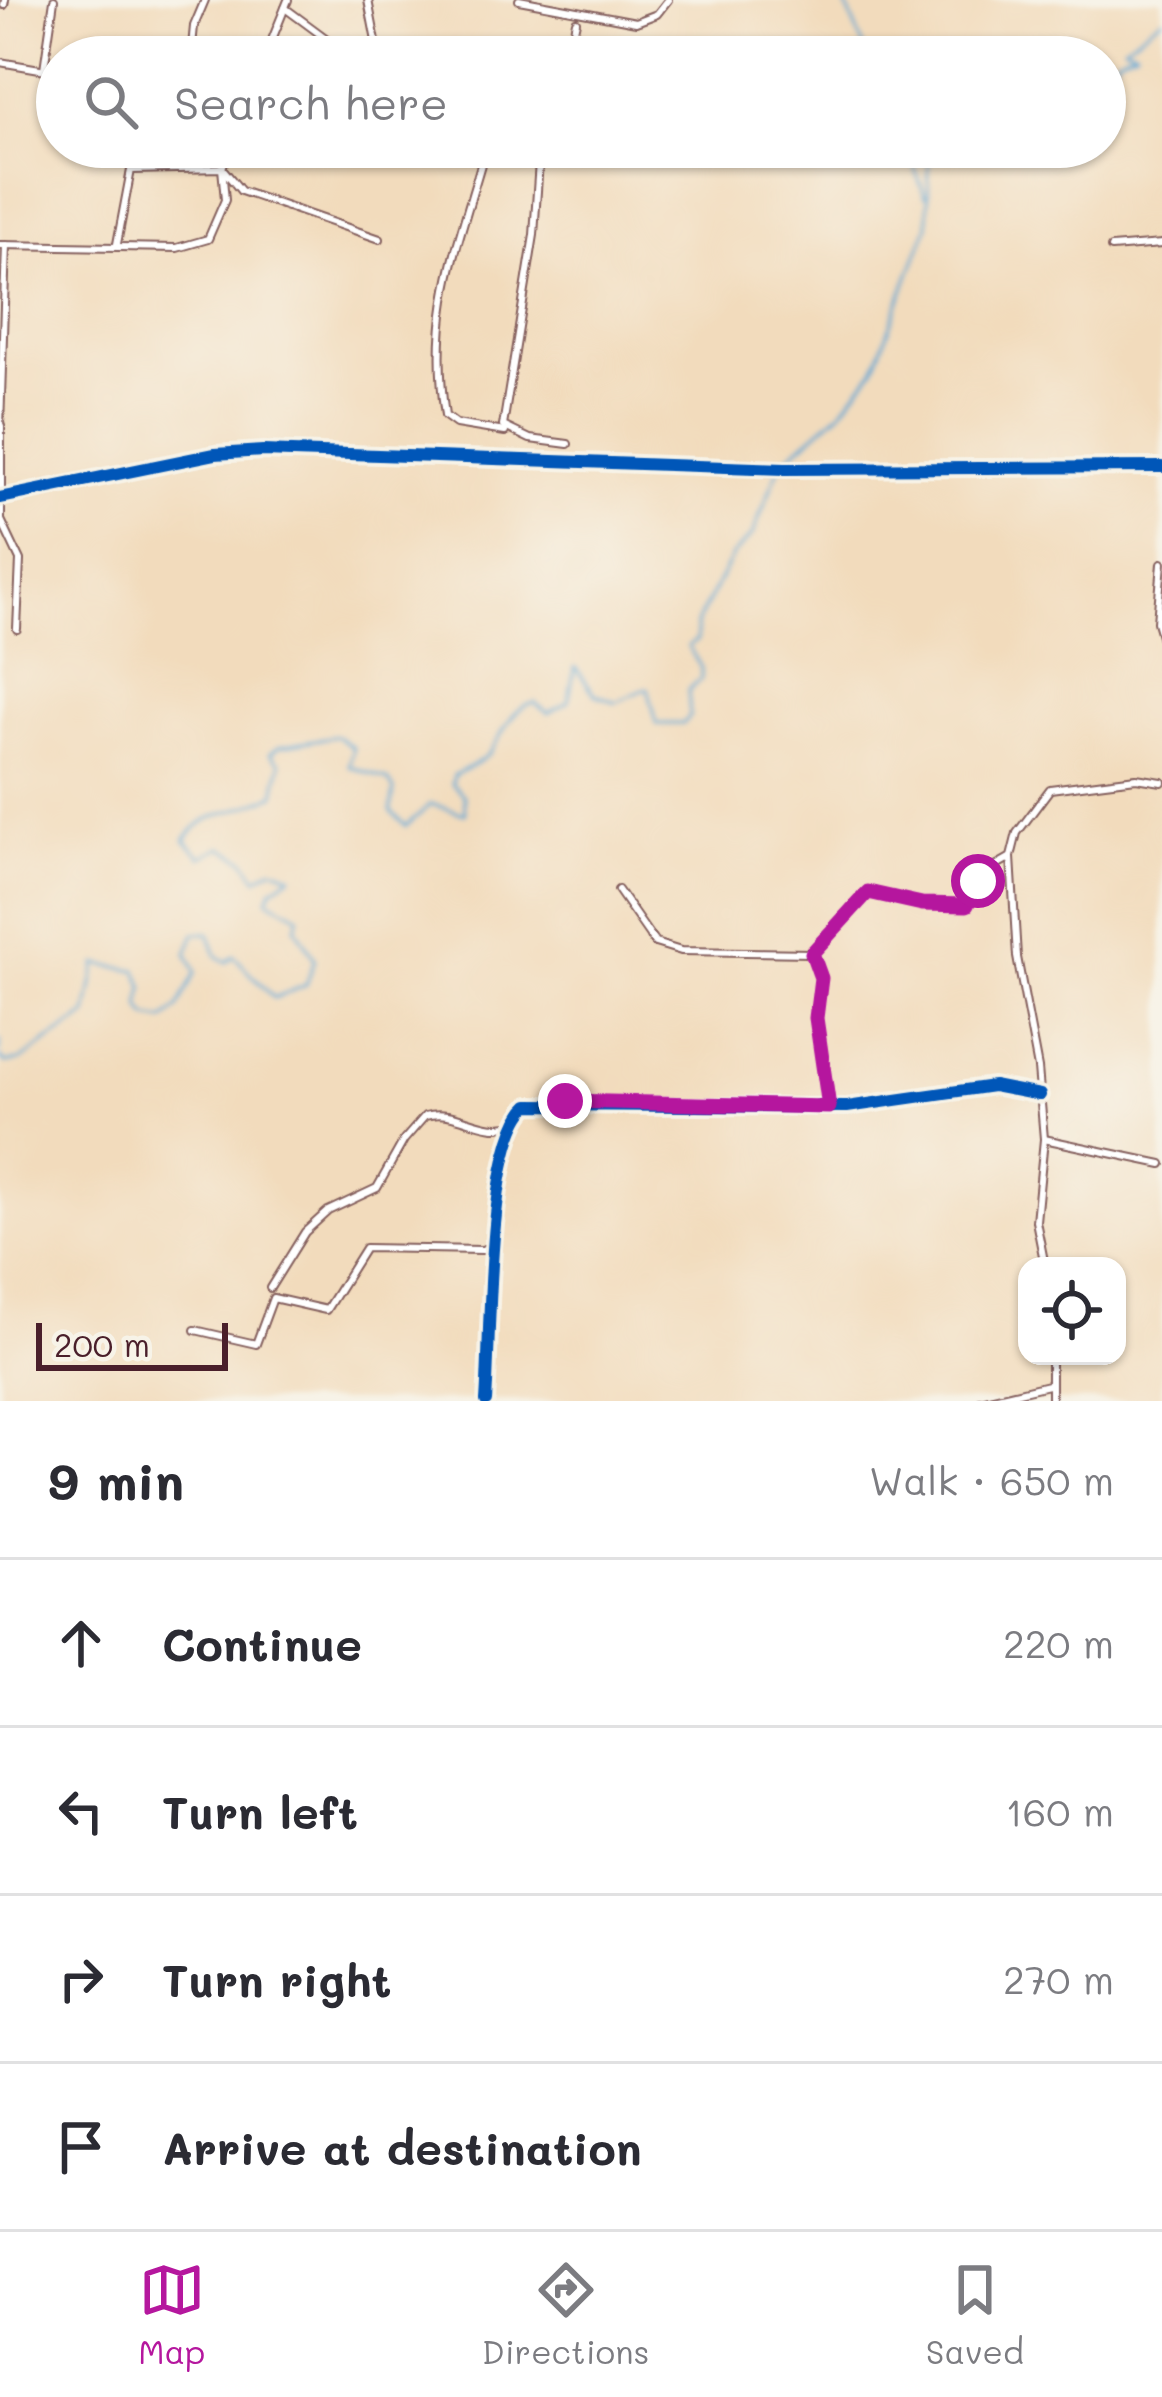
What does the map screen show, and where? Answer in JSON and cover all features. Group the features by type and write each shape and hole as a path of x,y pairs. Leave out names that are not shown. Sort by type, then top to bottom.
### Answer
{"street":[{"path":"49,36 54,0"},
{"path":"193,36 205,0"},
{"path":"368,0 372,36"},
{"path":"519,0 646,21 668,0"},
{"path":"589,0 597,15"},
{"path":"273,36 286,4 324,36"},
{"path":"573,36 576,21"},
{"path":"0,62 36,69"},
{"path":"222,168 241,191 380,239"},
{"path":"17,629 20,560 1,520 3,245 177,248 208,239 225,200 222,168"},
{"path":"117,244 131,170 222,168"},
{"path":"478,168 465,205 436,335 445,416 456,424 568,444"},
{"path":"509,432 503,415 534,235 539,168"},
{"path":"1111,248 1162,244"},
{"path":"1,498 215,454 516,456 785,469 1162,467"},
{"path":"1162,563 1157,622 1162,639"},
{"path":"1043,1257 1036,1221 1044,1139 1017,957 1011,857 1017,833 1050,789 1136,778 1162,782"},
{"path":"617,890 656,943 681,951 812,953 868,892 922,904 967,905 983,873 1011,857"},
{"path":"812,953 821,978 816,1018 829,1107"},
{"path":"486,1401 503,1169 515,1124 529,1105 565,1101 829,1107 993,1086 1040,1095"},
{"path":"270,1288 305,1232 328,1211 377,1188 404,1140 425,1116 446,1113 493,1130 515,1124"},
{"path":"1044,1139 1162,1164"},
{"path":"195,1330 256,1344 273,1298 326,1310 365,1247 483,1250 495,1241"},
{"path":"1050,1365 1051,1401"},
{"path":"980,1401 1048,1385"}],"waterway":[{"path":"844,0 859,36"},
{"path":"1126,45 1162,18"},
{"path":"1126,47 1136,50 1126,54"},
{"path":"915,168 925,196"},
{"path":"0,1057 5,1063 20,1061 87,1015 97,964 137,970 144,987 140,1006 148,1017 164,1020 178,1008 196,972 187,953 195,933 209,933 217,956 227,962 234,956 274,998 306,985 315,959 296,927 300,916 268,899 272,889 292,875 273,868 257,878 245,860 222,847 202,857 185,840 215,816 275,794 281,763 270,753 280,746 337,736 353,748 349,766 388,780 394,790 391,811 406,826 431,804 465,814 464,796 452,784 454,775 486,756 519,710 535,703 548,713 568,702 575,667 595,694 616,702 648,688 657,724 683,724 690,716 688,690 701,679 701,668 688,646 697,640 696,624 732,556 753,534 781,463 841,411 874,369 928,226 929,168"},
{"path":"0,1040 0,1051"}],"cycle path":[{"path":"0,498 215,454 263,451 785,469 1162,467"},
{"path":"486,1401 498,1199 515,1126 529,1105 847,1107 993,1086 1040,1095"}],"route":[{"path":"565,1101 829,1107 816,1018 821,978 812,953 868,892 922,904 967,905 978,881"}]}
